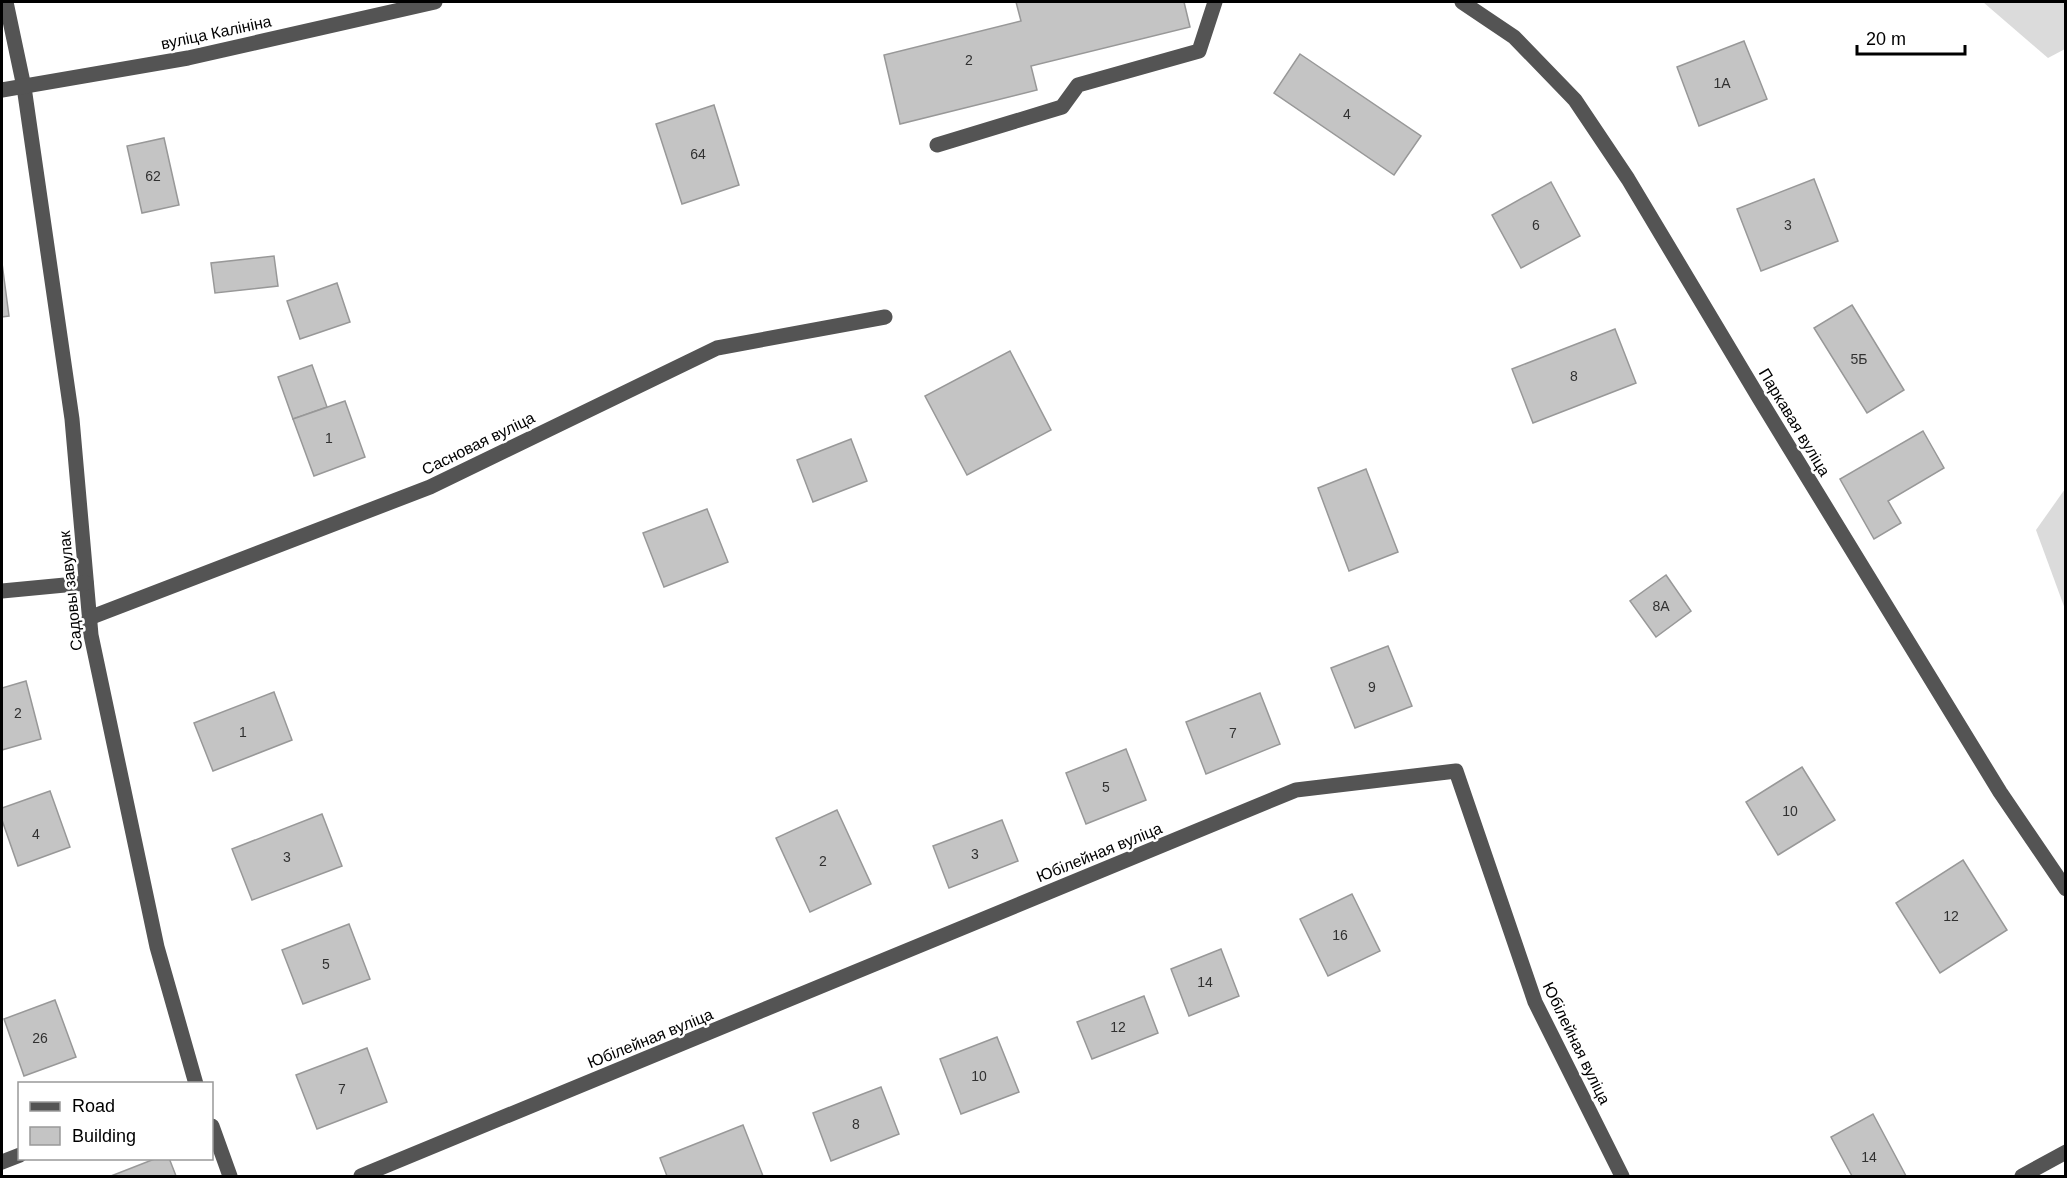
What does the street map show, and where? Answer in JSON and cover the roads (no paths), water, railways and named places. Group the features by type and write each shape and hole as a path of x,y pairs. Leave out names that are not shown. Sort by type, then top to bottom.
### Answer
{"street":[{"name":"Садовы завулак","path":"6,2 24,87 72,419 91,635 158,947 196,1082"},
{"name":"вуліца Калініна","path":"2,90 188,58 435,2"},
{"path":"937,145 1062,107 1078,85 1199,51 1215,2"},
{"name":"Паркавая вуліца","path":"1462,2 1514,37 1575,100 1628,179 2000,792 2066,889"},
{"name":"Сасновая вуліца","path":"89,618 430,487 717,348 885,317"},
{"path":"2,591 86,583"},
{"name":"Юбілейная вуліца","path":"361,1176 1296,790 1456,771 1535,1002 1622,1176"},
{"path":"213,1129 230,1176"},
{"path":"2022,1176 2066,1152"},
{"path":"2,1161 18,1156"}]}
